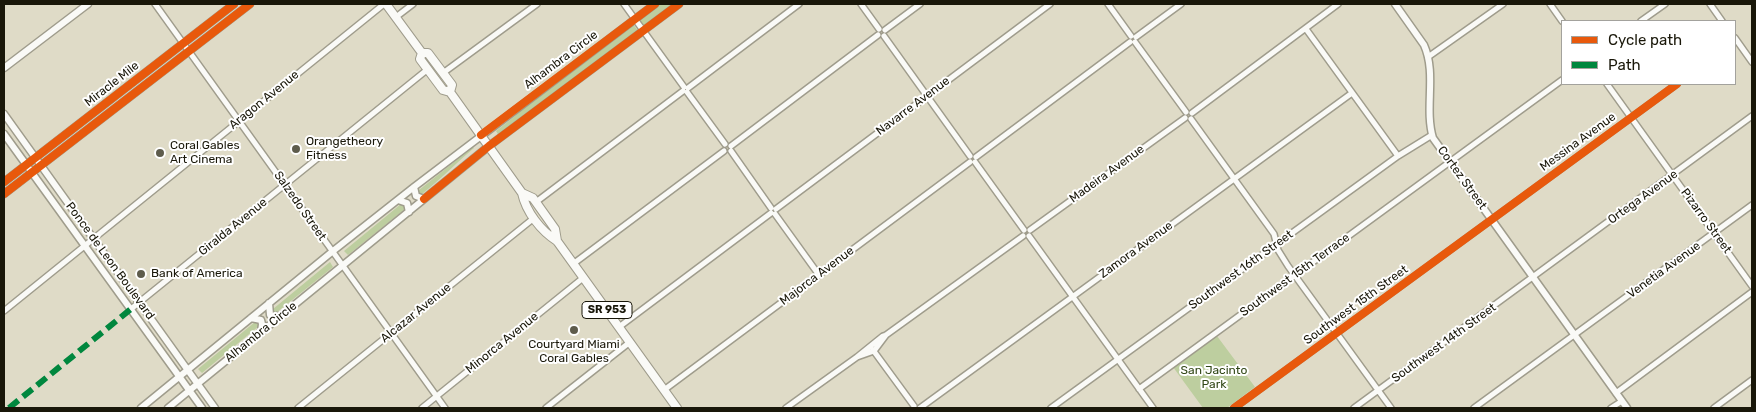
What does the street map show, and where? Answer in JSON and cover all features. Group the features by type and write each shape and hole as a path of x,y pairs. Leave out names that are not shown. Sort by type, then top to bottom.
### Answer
{"main road":[{"name":"Miracle Mile","path":"4,182 234,4"},
{"name":"Miracle Mile","path":"4,194 250,4"},
{"name":"SR 953","path":"385,4 422,52 428,53 444,74 481,135 522,193 525,205 534,218 546,234 557,241 676,408"},
{"name":"SR 953","path":"422,52 420,59 443,90 451,88"},
{"name":"SR 953","path":"522,193 533,198 536,202 555,230 557,241"},
{"path":"534,218 543,221 550,230 555,230"}],"street":[{"path":"4,68 88,4"},
{"name":"Salzedo Street","path":"155,4 446,408"},
{"name":"Aragon Avenue","path":"4,310 385,4"},
{"path":"396,17 413,4"},
{"path":"444,74 537,4"},
{"path":"624,4 685,90 729,147 819,275"},
{"name":"Alhambra Circle","path":"141,408 414,187 655,4"},
{"name":"Alhambra Circle","path":"168,408 489,146 679,4"},
{"path":"536,202 799,4"},
{"path":"861,4 1153,408"},
{"path":"573,264 724,151 723,148 729,147 920,4"},
{"name":"Navarre Avenue","path":"619,327 1050,4"},
{"path":"1108,4 1274,234 1281,255 1295,276 1391,408"},
{"name":"Majorca Avenue","path":"664,390 1181,4"},
{"name":"Madeira Avenue","path":"872,349 886,335 1338,4"},
{"name":"Cortez Street","path":"1395,4 1424,45 1428,57 1432,134 1436,142 1627,408"},
{"path":"1428,57 1503,4"},
{"path":"1550,4 1561,20"},
{"path":"1643,20 1665,4"},
{"path":"1710,4 1721,20"},
{"path":"1306,29 1398,156"},
{"path":"1736,41 1752,62"},
{"name":"Giralda Avenue","path":"131,310 428,69"},
{"name":"Southwest 15th Terrace","path":"1139,389 1561,81"},
{"name":"Pizarro Street","path":"1608,85 1752,286"},
{"name":"Messina Avenue","path":"1492,220 1676,85"},
{"name":"Zamora Avenue","path":"917,408 1352,93"},
{"name":"Ponce de Leon Boulevard","path":"4,114 215,408"},
{"name":"Ortega Avenue","path":"1533,277 1752,116"},
{"name":"Ponce de Leon Boulevard","path":"4,134 202,408"},
{"name":"Southwest 16th Street","path":"1051,408 1398,156 1432,134"},
{"path":"414,187 416,196 424,199"},
{"path":"398,200 407,203 409,212"},
{"name":"Venetia Avenue","path":"1474,408 1752,204"},
{"name":"Alcazar Avenue","path":"298,408 534,218"},
{"name":"Southwest 15th Street","path":"1234,408 1492,220"},
{"name":"Southwest 14th Street","path":"1354,408 1533,277"},
{"name":"Minorca Avenue","path":"422,408 583,278"},
{"path":"1616,392 1752,292"},
{"path":"269,303 270,315 281,316"},
{"path":"251,318 261,320 261,332"},
{"path":"546,408 630,342"},
{"path":"786,408 857,357 872,349 917,408"},
{"path":"1714,408 1752,380"},
{"path":"1611,408 1622,401"}],"green space":[{"path":"660,4 674,4 644,27 638,20"},
{"path":"633,24 638,31 499,136 496,131 521,109"},
{"path":"473,147 435,183 422,194 419,194 419,190"},
{"path":"401,204 405,205 405,209 348,255 344,251"},
{"path":"330,262 333,267 276,313 272,312 273,309"},
{"path":"255,322 259,323 259,326 202,373 198,369"},
{"name":"San Jacinto Park","path":"1217,336 1255,387 1227,408 1203,408 1173,367"}],"marked path":[{"path":"9,408 131,309"}],"cycle path":[{"path":"4,182 234,4"},
{"path":"4,194 250,4"},
{"path":"481,135 655,4"},
{"path":"424,199 489,146 679,4"},
{"path":"1234,408 1676,85"}],"place":[{"name":"Orangetheory Fitness","path":"296,149"},
{"name":"Coral Gables Art Cinema","path":"160,153"},
{"name":"Bank of America","path":"141,274"},
{"name":"Courtyard Miami Coral Gables","path":"574,330"}]}
